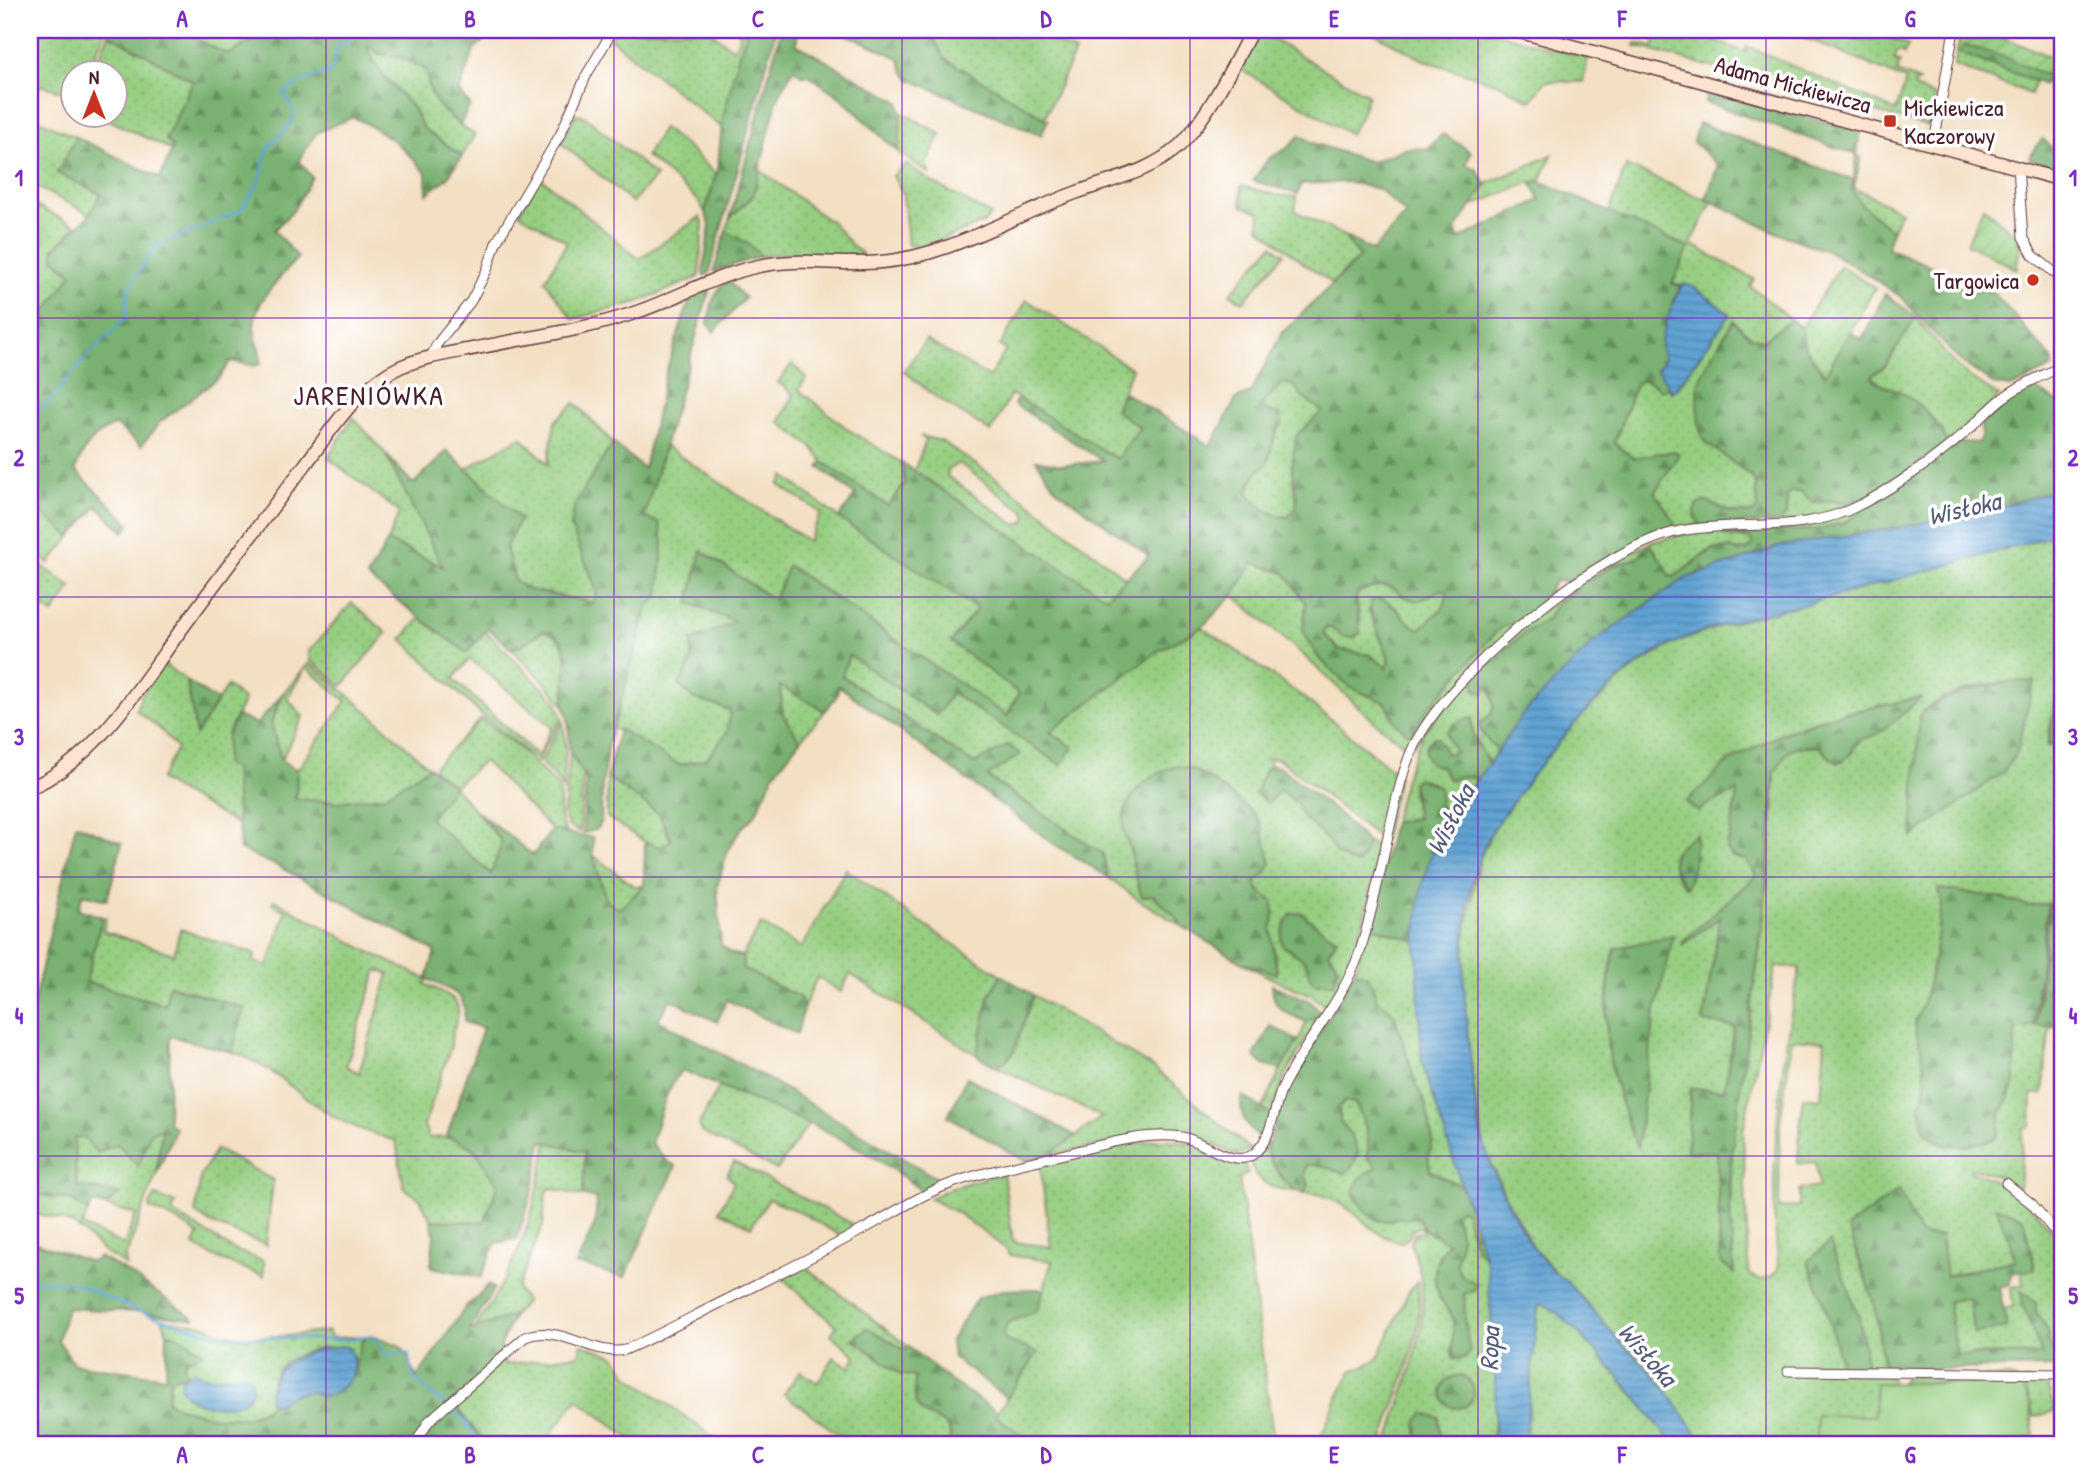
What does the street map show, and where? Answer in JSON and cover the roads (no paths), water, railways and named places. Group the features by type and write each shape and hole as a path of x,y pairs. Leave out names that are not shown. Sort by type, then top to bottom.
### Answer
{"street":[{"path":"431,358 437,344 471,301 487,270 496,243 560,135 587,74 613,30"},
{"path":"30,788 47,780 72,762 121,714 349,407 387,374 402,366 431,358 631,314 733,273 759,266 782,262 884,262 953,245 1074,193 1142,169 1179,146 1194,129 1252,30"},
{"name":"Adama Mickiewicza","path":"1513,30 2062,180"},
{"path":"1934,143 1954,30"},
{"path":"2018,167 2020,222 2025,242 2033,255 2062,279"},
{"path":"415,1444 429,1421 525,1337 544,1334 570,1338 611,1351 625,1350 778,1275 933,1191 965,1180 1113,1142 1159,1136 1196,1141 1237,1159 1249,1157 1262,1146 1283,1086 1356,961 1403,775 1418,738 1447,699 1491,653 1540,609 1581,578 1645,542 1665,534 1698,528 1802,523 1836,515 1857,506 1905,477 1954,442 2005,396 2062,366"},
{"path":"2006,1183 2032,1204 2062,1240"},
{"path":"1788,1371 2062,1374"}],"water":[{"path":"1684,284 1695,288 1730,314 1673,392 1657,370 1664,359 1661,343 1665,326"},
{"name":"Wisłoka","path":"2062,488 2062,533 1730,623 1692,635 1657,652 1626,673 1585,713 1533,774 1490,834 1477,866 1470,894 1464,953 1469,1042 1480,1132 1486,1151 1518,1223 1541,1258 1567,1281 1646,1367 1703,1444 1672,1444 1630,1390 1590,1345 1571,1325 1542,1304 1538,1306 1523,1444 1489,1444 1495,1429 1495,1365 1487,1264 1422,1062 1416,941 1420,894 1430,857 1453,810 1523,714 1596,640 1684,579 1782,546 1902,527 2010,504"},
{"path":"342,1346 350,1349 353,1365 349,1380 338,1390 322,1396 309,1392 298,1393 275,1404 269,1401 271,1387 283,1366 304,1354"},
{"path":"193,1372 212,1378 248,1375 252,1388 248,1397 239,1403 226,1406 197,1402 186,1395 180,1386 183,1377"}],"waterway":[{"path":"30,417 50,401 89,354 127,317 127,291 155,247 240,211 259,182 268,148 290,124 295,114 284,93 303,81 332,71 337,48 360,30"},
{"path":"30,1280 74,1283 144,1313 219,1336 348,1340 364,1336 377,1339 386,1356 408,1353 415,1380 445,1404"},
{"path":"450,1408 463,1419 481,1444"},
{"path":"545,1444 549,1439 556,1444"}],"place":[{"name":"Mickiewicza Kaczorowy","path":"1890,121"},
{"name":"Targowica","path":"2033,280"}],"district":[{"name":"JARENIÓWKA","path":"369,395"}],"water label":[{"name":"Ropa","path":"1489,1349"}]}
